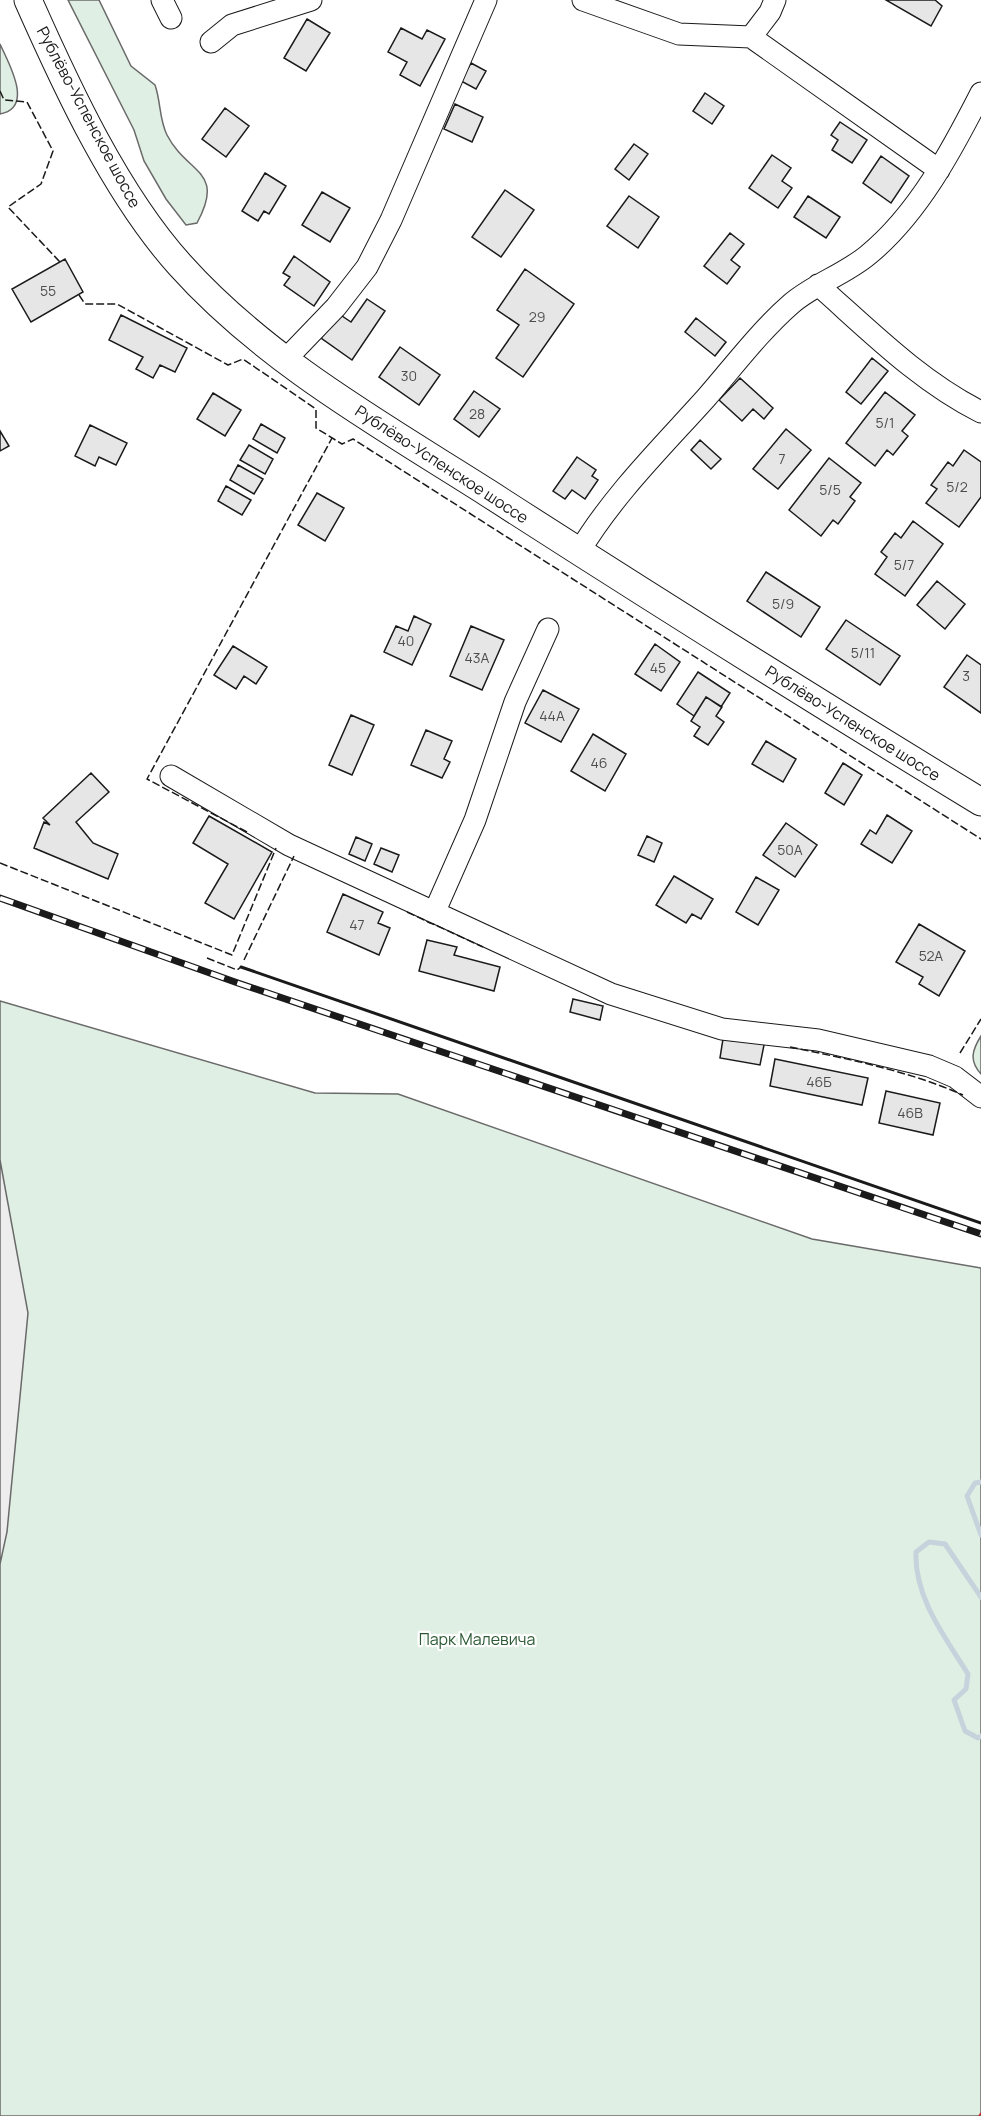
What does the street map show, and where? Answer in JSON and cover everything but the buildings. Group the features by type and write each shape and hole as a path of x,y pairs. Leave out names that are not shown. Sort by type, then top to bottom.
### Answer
{"main road":[{"name":"Рублёво-Успенское шоссе","path":"28,0 81,110 141,214 198,285 248,331 340,398 579,552 981,802"}],"street":[{"path":"212,42 232,25 311,0"},
{"path":"286,359 336,307 367,267 391,220 486,0"},
{"path":"583,0 679,34 751,37 939,170"},
{"path":"751,37 770,12 775,0"},
{"path":"579,552 613,502 771,324 792,303 818,285 844,273 881,244 939,170 981,93"},
{"path":"818,285 915,370 963,403 981,412"},
{"path":"434,913 475,820 515,702 548,629"},
{"path":"171,776 289,845 611,994 722,1029 818,1040 929,1066 955,1077 981,1097"}],"green space":[{"path":"68,0 99,0 131,66 155,85 167,135 175,148 206,182 205,206 197,223 186,225 166,199 144,161 134,130"},
{"path":"0,44 13,72 17,94 16,103 10,110 0,114"},
{"name":"Парк Малевича","path":"0,1001 315,1093 398,1094 812,1239 981,1268 981,2116 0,2116"},
{"path":"981,1036 981,1074 975,1065 973,1055"}],"shaded area":[{"path":"0,1160 28,1313 7,1532 0,1564"}],"waterway":[{"path":"981,1482 975,1483 967,1496 981,1535"},
{"path":"981,1597 945,1544 929,1542 916,1552 920,1585 926,1601 941,1631 968,1674 966,1689 954,1700 965,1731 978,1738 981,1736"}],"railway":[{"path":"0,898 235,982 981,1234"}],"fence":[{"path":"0,91 4,100 27,102 53,151 41,184 8,207 60,262"},
{"path":"79,295 85,304 117,304 228,365 243,359 316,409 316,428 342,444 353,439 981,839"},
{"path":"247,832 147,779 332,438"},
{"path":"0,863 232,955 276,848"},
{"path":"244,960 294,856"},
{"path":"407,912 483,947"},
{"path":"207,958 237,970 241,967"},
{"path":"960,1053 981,1019"},
{"path":"790,1047 900,1072 963,1095"}],"wall":[{"path":"241,967 981,1223"}]}
